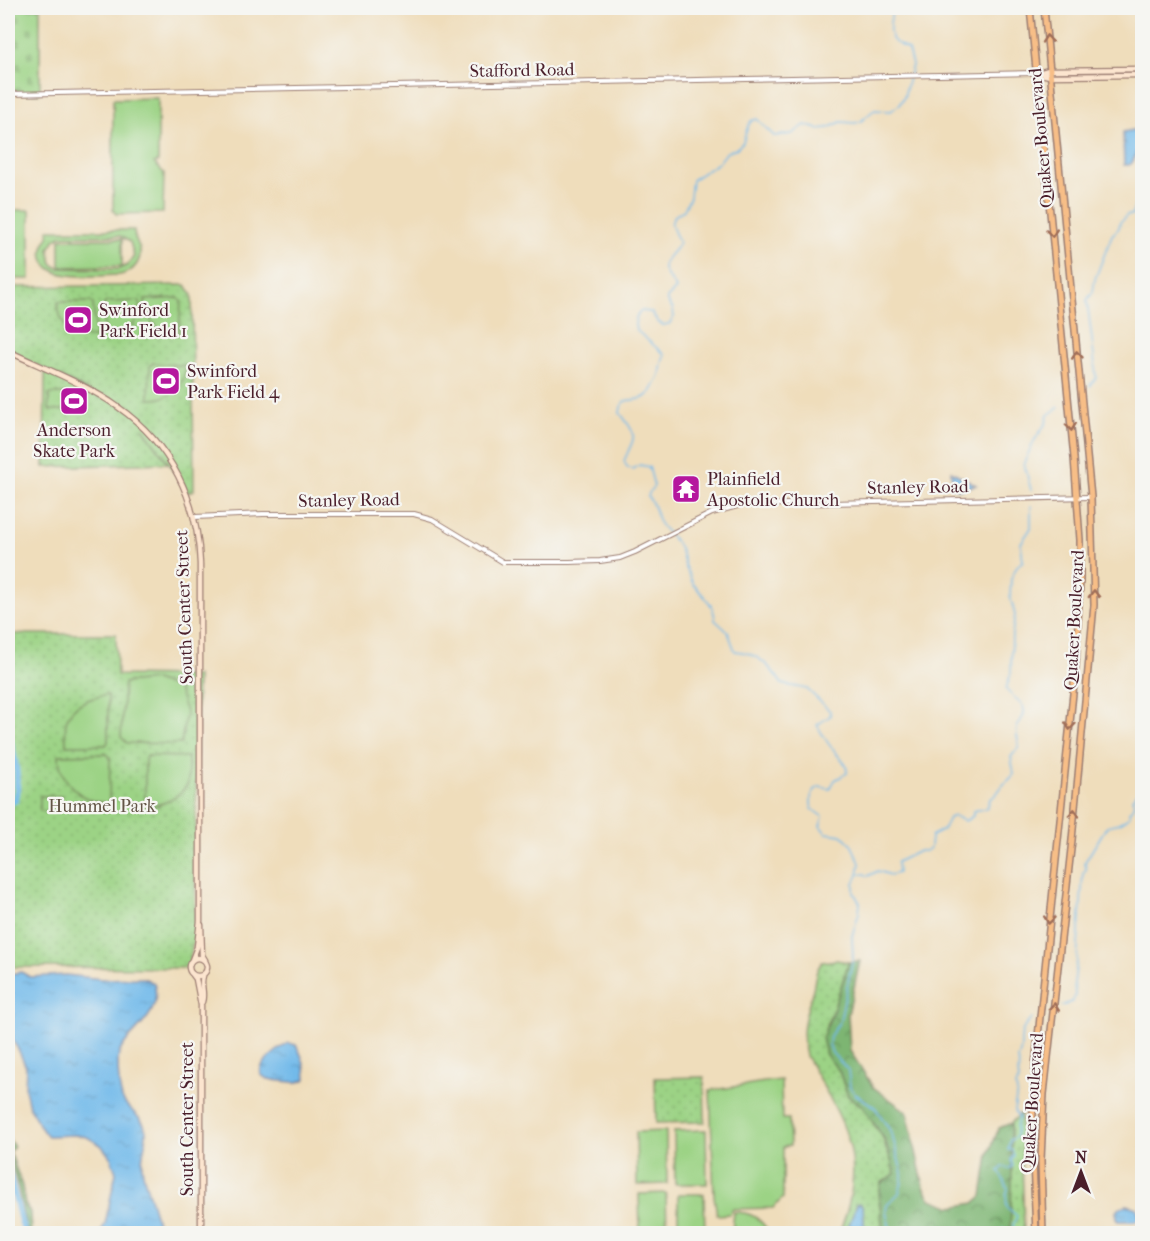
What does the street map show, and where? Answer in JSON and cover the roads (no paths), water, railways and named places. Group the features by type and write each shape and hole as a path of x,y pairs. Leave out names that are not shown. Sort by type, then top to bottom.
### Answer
{"main road":[{"name":"Quaker Boulevard","path":"1030,8 1077,498 1080,580 1076,664 1034,1077 1032,1149 1036,1233"},
{"name":"Quaker Boulevard","path":"1043,1233 1041,1160 1046,1079 1092,630 1094,562 1091,497 1044,8"},
{"name":"Stafford Road","path":"1050,73 1143,69"},
{"name":"Stafford Road","path":"1036,73 1143,75"},
{"name":"South Center Street","path":"8,351 99,396 135,420 153,437 174,466 195,517 200,564 200,921 197,947 192,960"},
{"name":"South Center Street","path":"200,921 202,955 205,960"},
{"path":"200,958 205,960 208,968 203,975 193,975 189,968 192,960 200,958"},
{"name":"South Center Street","path":"193,975 196,979 201,1005 201,1233"},
{"name":"South Center Street","path":"201,1005 203,975"}],"street":[{"name":"Stafford Road","path":"8,94 1036,73"},
{"name":"Stanley Road","path":"195,517 206,515 414,514 432,519 497,559 508,562 569,562 612,560 635,552 720,510 741,505 1091,497"}],"water":[{"path":"1142,131 1142,141 1132,163 1124,165 1123,132"},
{"path":"951,471 976,485 960,489 953,488"},
{"path":"21,972 30,977 66,975 102,979 144,978 154,983 156,996 153,1008 120,1051 118,1065 122,1098 145,1126 146,1140 142,1167 156,1216 158,1233 100,1233 105,1224 116,1173 111,1158 101,1145 87,1137 48,1136 29,1107 25,1089 26,1067 8,1033 8,976"},
{"path":"288,1043 296,1045 302,1057 306,1079 292,1082 263,1076 260,1071 262,1066"},
{"path":"860,1203 863,1207 865,1233 846,1233 857,1204"},
{"path":"1127,1205 1137,1208 1140,1218 1135,1221 1118,1221 1116,1212"}],"waterway":[{"path":"891,1234 886,1211 887,1205 899,1193 902,1182 894,1142 889,1129 875,1107 855,1094 850,1087 848,1070 832,1053 829,1044 830,1036 840,1021 853,958 852,936 860,903 854,893 854,883 860,863 851,844 842,835 826,833 820,826 823,817 811,806 811,796 816,789 819,787 830,789 835,780 847,773 845,764 817,725 830,716 830,711 807,689 782,684 762,661 750,654 735,651 728,632 715,620 711,605 693,583 677,544 659,522 654,506 648,497 654,486 649,467 640,465 632,469 627,467 624,461 633,441 633,432 620,413 625,401 643,398 651,392 659,376 665,355 636,330 635,322 641,311 651,312 663,325 669,324 674,317 673,309 667,298 676,289 664,267 666,260 679,242 672,220 684,210 690,197 692,180 718,163 727,152 737,148 743,142 751,121 757,119 774,136 792,134 805,125 818,129 828,128 841,122 860,122 874,110 891,111 899,105 904,97 912,65 908,50 892,39 890,26 893,8"},
{"path":"1090,386 1096,378 1087,300 1093,292 1095,279 1112,235 1119,228 1120,222 1127,215 1132,215 1137,200 1142,194"},
{"path":"1031,490 1024,463 1048,415 1059,407"},
{"path":"859,874 868,876 878,871 890,875 898,873 897,862 930,848 931,836 943,830 949,818 954,816 965,821 973,816 973,811 987,808 990,799 1014,774 1011,757 1019,747 1017,730 1024,713 1023,706 1006,689 1011,673 1015,615 1010,596 1011,579 1017,566 1023,561 1021,543 1031,528 1031,506"},
{"path":"8,735 17,776 16,800 8,804"},
{"path":"1062,1006 1073,1001 1075,996 1074,983 1085,862 1107,826 1119,823 1130,816 1129,812 1134,802 1132,799 1142,789"},
{"path":"1015,1234 1013,1225 1017,1216 1007,1207 1008,1189 999,1171 1004,1166 1008,1169 1013,1166 1011,1160 1014,1155 1012,1150 1008,1150 1010,1140 1016,1137 1019,1117 1014,1111 1017,1091 1015,1086 1019,1080 1018,1059 1023,1029 1032,1019"},
{"path":"8,1170 25,1234"},
{"path":"992,1234 999,1233 1003,1229 1012,1234"}],"place":[{"name":"Swinford Park Field 1","path":"78,320"},
{"name":"Swinford Park Field 4","path":"166,381"},
{"name":"Anderson Skate Park","path":"74,401"},
{"name":"Plainfield Apostolic Church","path":"686,489"}],"park label":[{"name":"Hummel Park","path":"102,806"}]}
